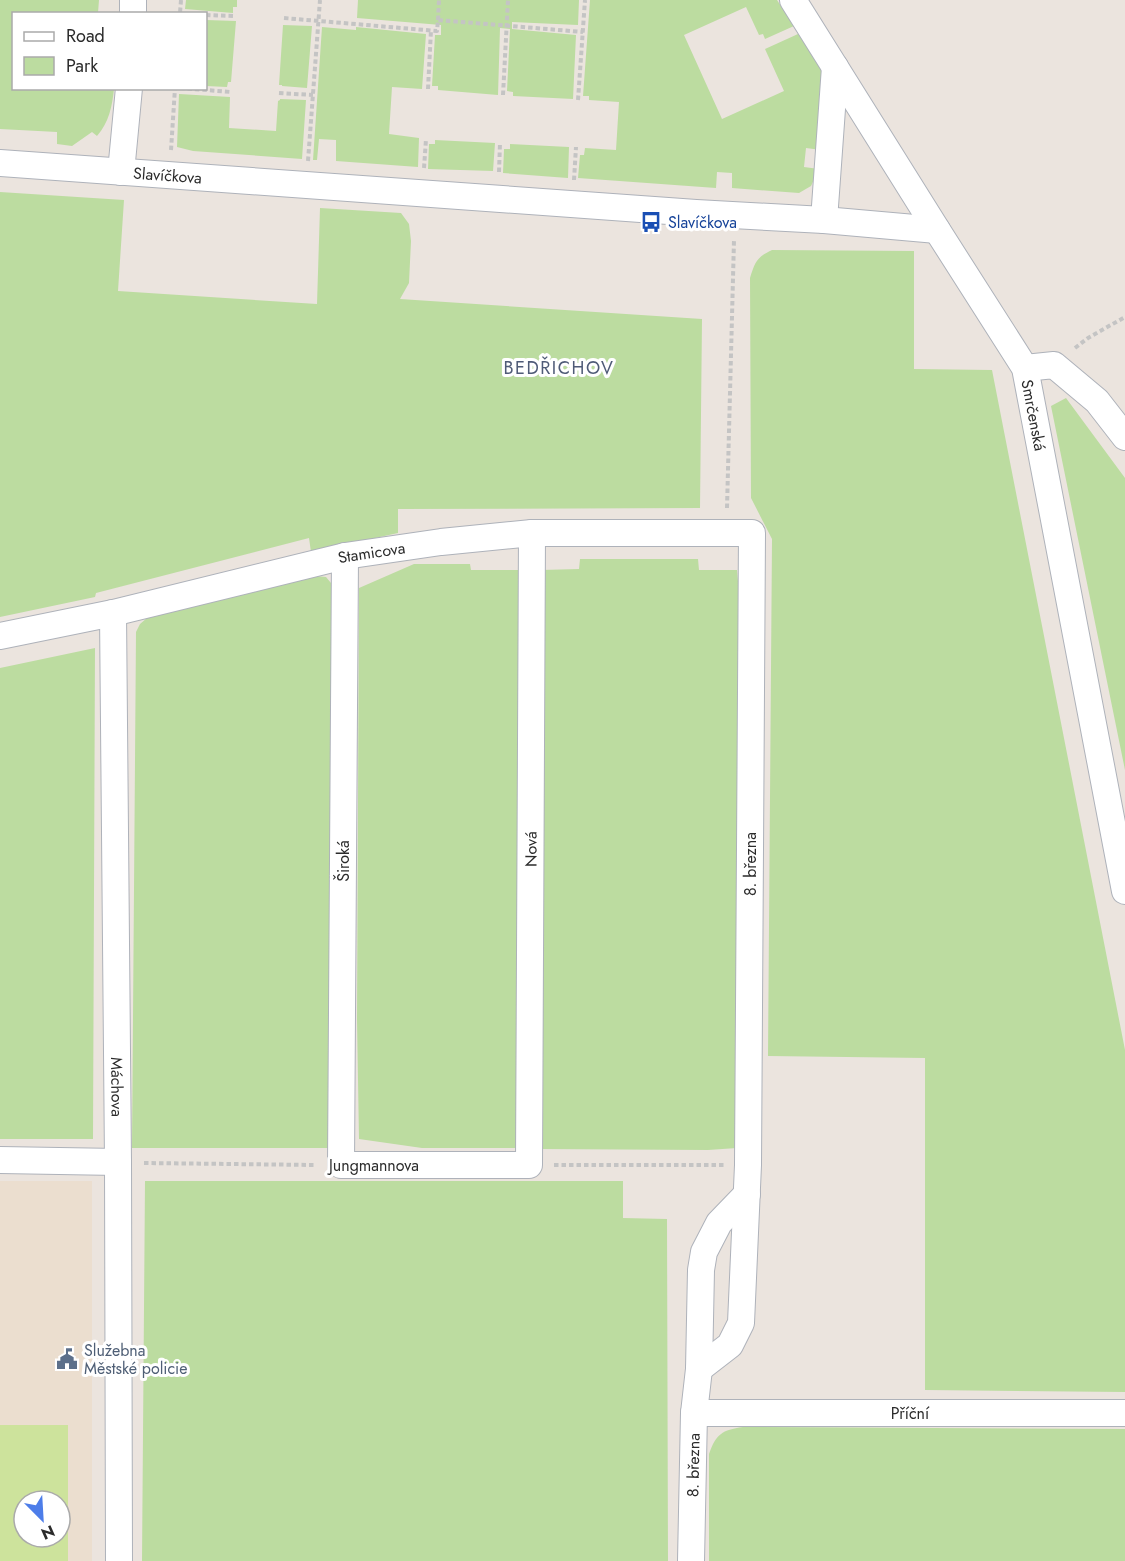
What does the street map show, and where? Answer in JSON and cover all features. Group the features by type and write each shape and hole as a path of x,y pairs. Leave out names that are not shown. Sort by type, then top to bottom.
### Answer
{"street":[{"name":"Smrčenská","path":"793,0 1025,368 1125,891"},
{"path":"824,220 835,67"},
{"name":"Slavíčkova","path":"121,172 129,90"},
{"name":"Slavíčkova","path":"0,164 824,220 937,230"},
{"path":"1025,368 1054,364 1097,401 1125,437"},
{"name":"Stamicova","path":"0,636 113,613 345,556 441,542 532,533 739,533"},
{"name":"Nová","path":"529,1166 532,533"},
{"name":"8. března","path":"699,1369 730,1345 741,1323 748,1165 739,533"},
{"name":"Široká","path":"341,1165 345,556"},
{"name":"Máchova","path":"113,613 119,1561"},
{"path":"0,1160 118,1162"},
{"name":"Jungmannova","path":"341,1165 529,1166"},
{"name":"8. března","path":"692,1561 694,1413 699,1369 701,1270 704,1252 720,1223 747,1194"},
{"name":"Příční","path":"694,1413 1125,1413"}],"path":[{"path":"306,185 320,0"},
{"path":"284,18 437,30 439,0"},
{"path":"503,95 508,0"},
{"path":"578,100 585,0"},
{"path":"207,15 236,16"},
{"path":"438,20 583,32"},
{"path":"428,90 431,30"},
{"path":"170,175 175,90"},
{"path":"206,90 231,92"},
{"path":"279,93 313,95"},
{"path":"423,172 426,139"},
{"path":"499,178 500,143"},
{"path":"573,183 576,147"},
{"path":"735,214 739,533"},
{"path":"1054,364 1088,338 1125,317"},
{"name":"Jungmannova","path":"118,1162 341,1165"},
{"path":"529,1166 748,1165"}],"shaded area":[{"path":"0,1181 92,1181 92,1561 0,1561"}],"green space":[{"path":"0,0 99,0 98,12 12,12 12,90 114,90 109,114 97,136 92,132 72,146 57,144 57,132 0,129"},
{"path":"186,0 237,0 237,7 233,7 233,13 185,9"},
{"path":"358,0 579,0 578,25 512,22 512,29 576,35 573,99 513,96 513,92 507,91 510,29 500,28 498,95 438,90 438,86 432,86 435,35 441,35 441,25 357,18"},
{"path":"590,0 777,0 794,26 765,39 763,34 759,35 746,7 684,35 722,119 784,91 765,49 798,34 823,68 821,150 806,148 804,167 819,169 811,186 799,193 732,188 732,173 717,172 716,188 578,178 580,155 584,155 585,148 616,150 619,102 589,100 589,96 583,96"},
{"path":"207,20 236,21 231,82 228,82 227,87 207,86"},
{"path":"283,25 312,26 307,88 279,85"},
{"path":"322,27 356,30 356,27 426,34 422,89 392,87 389,134 419,138 418,167 336,161 336,140 319,139 317,160 313,160"},
{"path":"179,94 230,97 229,128 276,131 278,101 280,99 306,100 302,159 193,151 177,147"},
{"path":"435,140 495,143 493,171 428,169 429,144 435,144"},
{"path":"510,144 569,147 568,178 503,173 504,149 510,149"},
{"path":"0,192 124,200 118,291 317,304 320,208 401,213 409,224 411,241 409,283 400,299 702,319 700,508 398,509 398,533 311,552 309,538 96,593 95,597 0,617"},
{"path":"772,250 914,251 914,369 992,370 1125,1050 1125,1392 925,1390 925,1058 768,1056 772,539 751,498 750,278 757,261"},
{"path":"1066,398 1125,478 1125,770 1051,406"},
{"path":"580,559 698,559 699,570 737,570 739,592 737,1148 708,1150 538,1149 541,570 579,569"},
{"path":"414,564 470,564 471,570 522,570 521,1148 422,1148 359,1139 357,1020 359,588"},
{"path":"315,576 326,577 331,583 334,599 333,1148 132,1148 136,632 147,618"},
{"path":"95,648 93,1139 0,1139 0,668"},
{"path":"145,1181 623,1181 623,1218 667,1219 668,1561 142,1561"},
{"path":"0,1425 68,1425 68,1489 12,1489 12,1549 68,1549 68,1561 0,1561"},
{"path":"743,1427 1125,1429 1125,1561 709,1561 709,1454 717,1437 730,1430"}],"place":[{"name":"Slavíčkova","path":"651,222"},
{"name":"Služebna Městské policie","path":"67,1359"}],"district":[{"name":"BEDŘICHOV","path":"559,368"}]}
